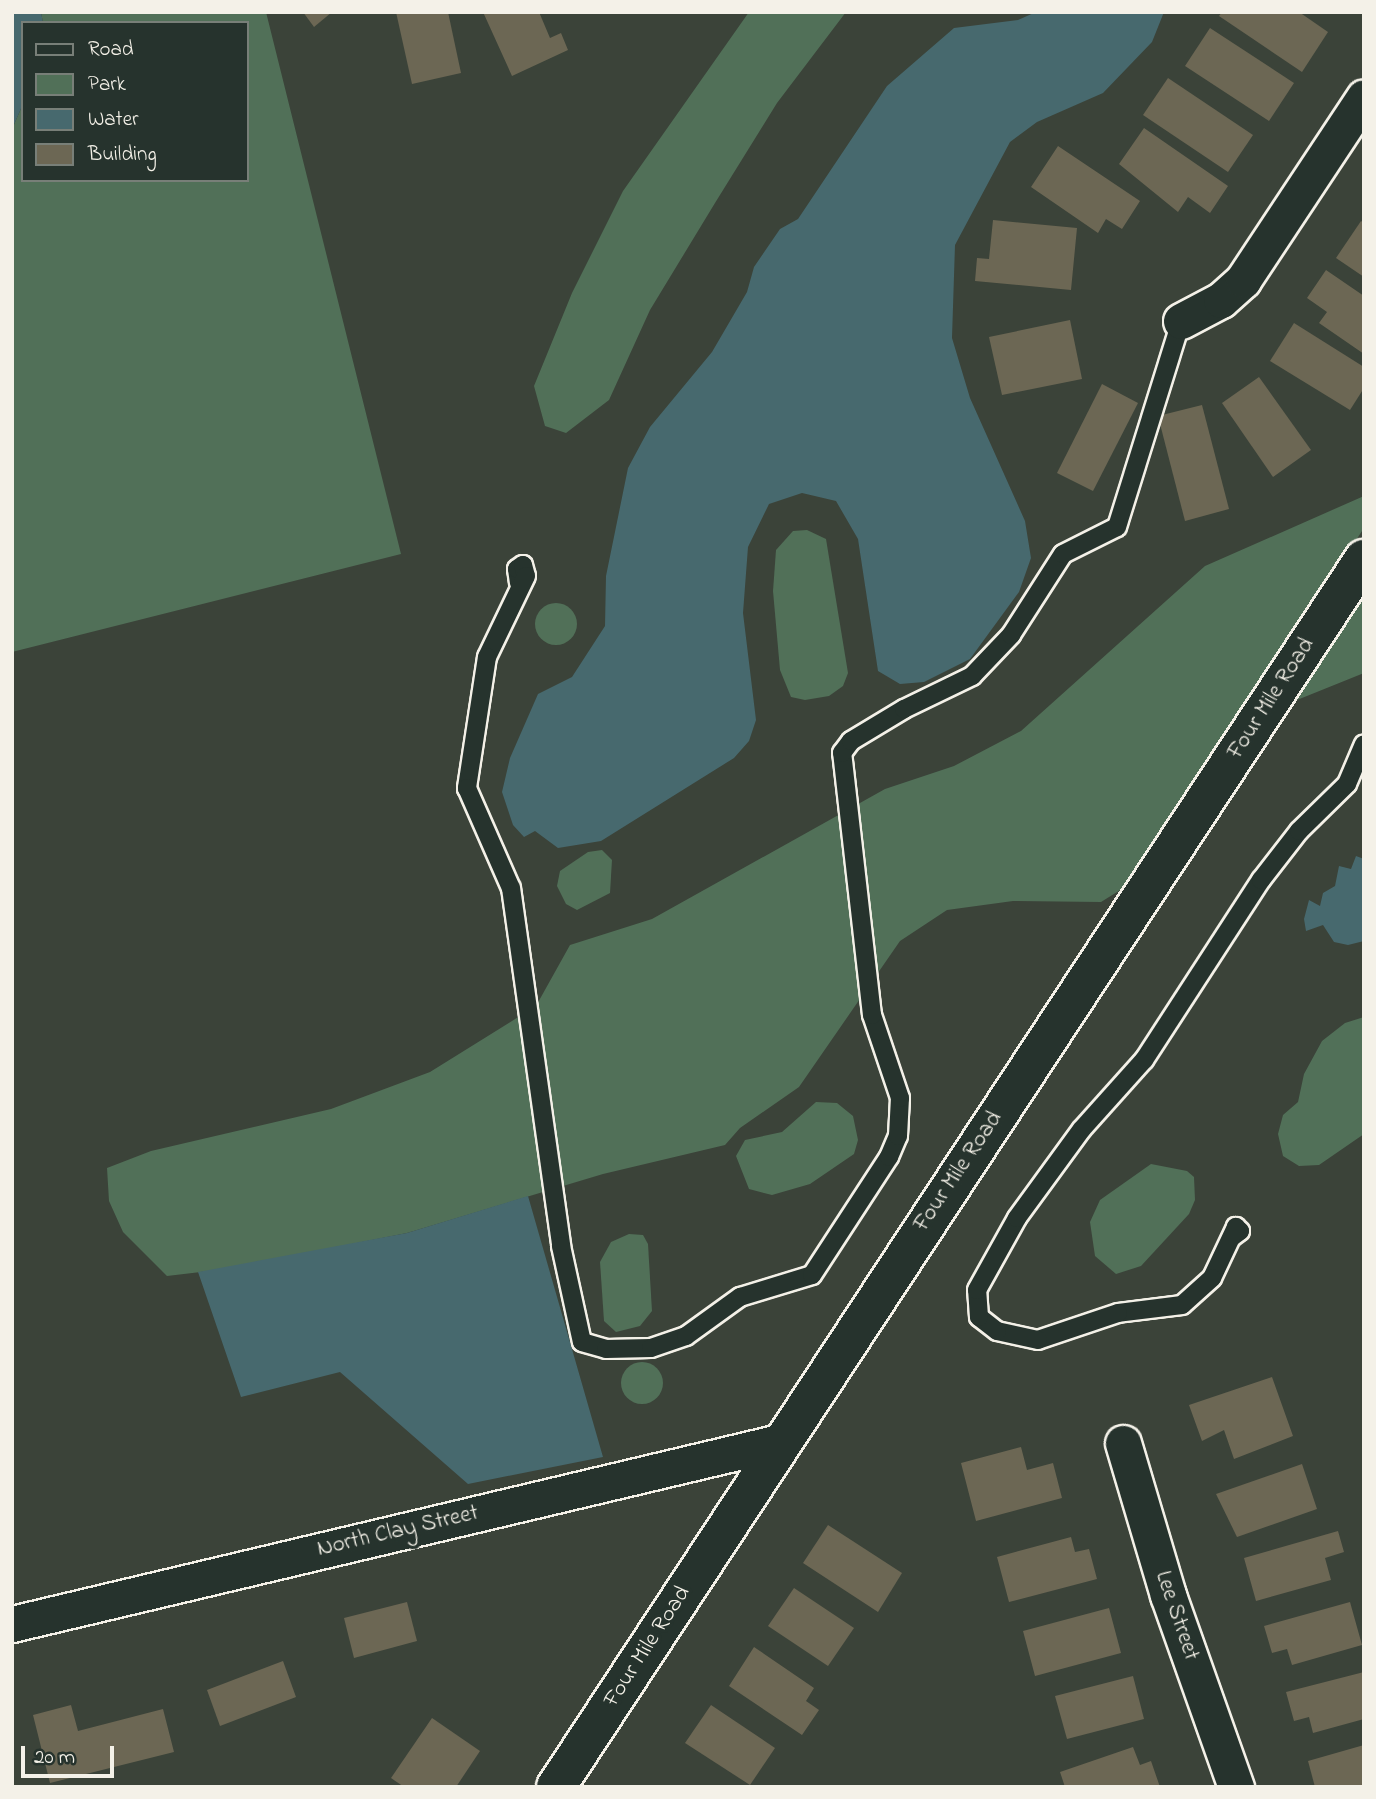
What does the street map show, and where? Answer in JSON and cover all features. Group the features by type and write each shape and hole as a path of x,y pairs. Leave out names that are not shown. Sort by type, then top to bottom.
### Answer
{"main road":[{"name":"Four Mile Road","path":"556,1787 1364,559"}],"street":[{"path":"1181,321 1221,300 1243,279 1364,97"},
{"name":"North Clay Street","path":"12,1624 784,1441"},
{"name":"Lee Street","path":"1123,1443 1168,1595 1236,1787"}],"lane":[{"path":"519,583 487,657 467,788 511,888 558,1233 582,1342 606,1349 651,1348 686,1336 740,1297 812,1275 889,1157 898,1136 900,1098 872,1015 842,753 851,741 904,709 972,676 1011,635 1063,554 1117,527 1181,321"},
{"path":"1232,1237 1212,1278 1182,1304 1118,1313 1038,1340 997,1331 979,1317 977,1290 1017,1218 1082,1129 1144,1060 1261,880 1299,831 1347,784 1364,744"}],"green space":[{"path":"41,12 266,12 401,554 12,652 12,129 21,109 21,182 248,182 248,21 43,21"},
{"path":"749,12 846,12 777,103 715,203 650,310 609,400 566,433 545,426 534,386 572,293 623,191"},
{"path":"1364,496 1364,528 1130,884 1101,902 1013,901 947,910 900,941 799,1087 740,1128 725,1145 603,1174 407,1233 226,1269 167,1276 123,1232 109,1201 107,1168 151,1151 331,1109 430,1072 536,1006 570,945 652,919 885,789 954,766 1021,731 1205,566"},
{"path":"807,530 826,539 848,673 843,686 829,696 805,700 791,697 780,670 773,591 776,550 793,531"},
{"path":"1364,590 1364,673 1297,700 1244,773"},
{"path":"556,603 571,609 577,624 571,639 556,645 541,639 535,624 541,609"},
{"path":"602,850 612,860 610,893 577,910 566,904 557,886 560,871 588,852"},
{"path":"1364,1017 1364,1134 1319,1165 1299,1166 1283,1156 1278,1134 1283,1115 1298,1102 1304,1074 1322,1041 1345,1023"},
{"path":"816,1102 837,1103 853,1116 858,1140 854,1154 810,1184 772,1195 749,1189 736,1156 745,1140 782,1132"},
{"path":"1151,1164 1187,1171 1194,1177 1195,1200 1189,1214 1141,1266 1116,1274 1095,1256 1090,1222 1100,1200"},
{"path":"629,1234 643,1235 648,1244 652,1311 640,1326 616,1332 604,1321 600,1262 611,1242"},
{"path":"642,1362 657,1368 663,1383 657,1398 642,1404 627,1398 621,1383 627,1368"}],"water":[{"path":"12,12 41,12 43,21 21,21 21,109 12,129"},
{"path":"1036,12 1164,12 1152,42 1103,93 1037,122 1010,142 955,245 952,338 970,398 1025,521 1031,558 1019,592 970,659 924,682 900,684 878,671 858,539 836,501 802,493 769,504 748,547 743,613 756,720 749,741 734,758 601,841 558,848 535,831 524,837 513,825 502,792 510,758 538,694 572,677 605,626 606,576 628,468 650,427 712,352 747,292 754,267 780,229 798,219 887,86 954,28 1018,20"},
{"path":"1356,856 1364,859 1364,941 1348,945 1334,942 1323,925 1306,931 1304,919 1309,900 1320,906 1323,893 1335,886 1339,866 1351,869"},
{"path":"528,1196 603,1457 468,1484 340,1372 241,1397 198,1272 407,1233"}],"building":[{"path":"303,12 332,12 314,27"},
{"path":"396,12 448,12 461,73 412,84"},
{"path":"483,12 539,12 550,38 561,33 568,50 512,76"},
{"path":"1222,12 1299,12 1328,32 1302,72 1219,16"},
{"path":"1210,28 1294,83 1269,121 1185,66"},
{"path":"1168,78 1253,135 1228,172 1143,115"},
{"path":"1144,128 1228,186 1210,213 1188,197 1178,212 1119,164"},
{"path":"1058,146 1140,201 1122,229 1106,219 1098,233 1031,187"},
{"path":"993,220 1077,228 1071,290 975,281 977,258 989,259"},
{"path":"1361,221 1364,223 1364,277 1336,258"},
{"path":"1326,270 1364,296 1364,354 1319,323 1327,312 1307,298"},
{"path":"1070,320 1082,379 1002,395 989,337"},
{"path":"1294,323 1364,367 1364,388 1350,410 1270,361"},
{"path":"1259,377 1311,450 1273,477 1222,403"},
{"path":"1102,384 1138,403 1093,491 1057,473"},
{"path":"1202,405 1229,509 1185,521 1158,416"},
{"path":"1272,1377 1293,1436 1234,1459 1224,1430 1202,1441 1189,1405"},
{"path":"1021,1447 1027,1470 1053,1463 1062,1498 976,1521 961,1463"},
{"path":"1302,1464 1317,1509 1237,1537 1216,1494"},
{"path":"828,1525 902,1573 878,1612 803,1563"},
{"path":"1338,1531 1344,1552 1325,1558 1331,1580 1256,1601 1244,1558"},
{"path":"1071,1537 1075,1552 1089,1549 1097,1579 1009,1602 997,1557"},
{"path":"794,1588 854,1628 828,1666 768,1626"},
{"path":"407,1602 417,1641 354,1658 344,1618"},
{"path":"1350,1602 1362,1645 1292,1665 1287,1649 1272,1653 1264,1626"},
{"path":"1109,1608 1121,1653 1035,1676 1023,1631"},
{"path":"754,1647 814,1688 806,1701 819,1710 802,1735 729,1686"},
{"path":"283,1661 296,1697 220,1726 207,1690"},
{"path":"1364,1672 1364,1719 1313,1733 1309,1717 1294,1721 1286,1692"},
{"path":"1133,1676 1144,1719 1067,1739 1055,1696"},
{"path":"71,1705 78,1731 163,1709 174,1752 50,1783 33,1715"},
{"path":"711,1705 775,1748 750,1785 685,1743"},
{"path":"432,1718 480,1751 456,1787 404,1787 391,1778"},
{"path":"1364,1745 1364,1787 1315,1787 1308,1761"},
{"path":"1133,1747 1140,1765 1151,1761 1160,1787 1065,1787 1060,1772"}]}
